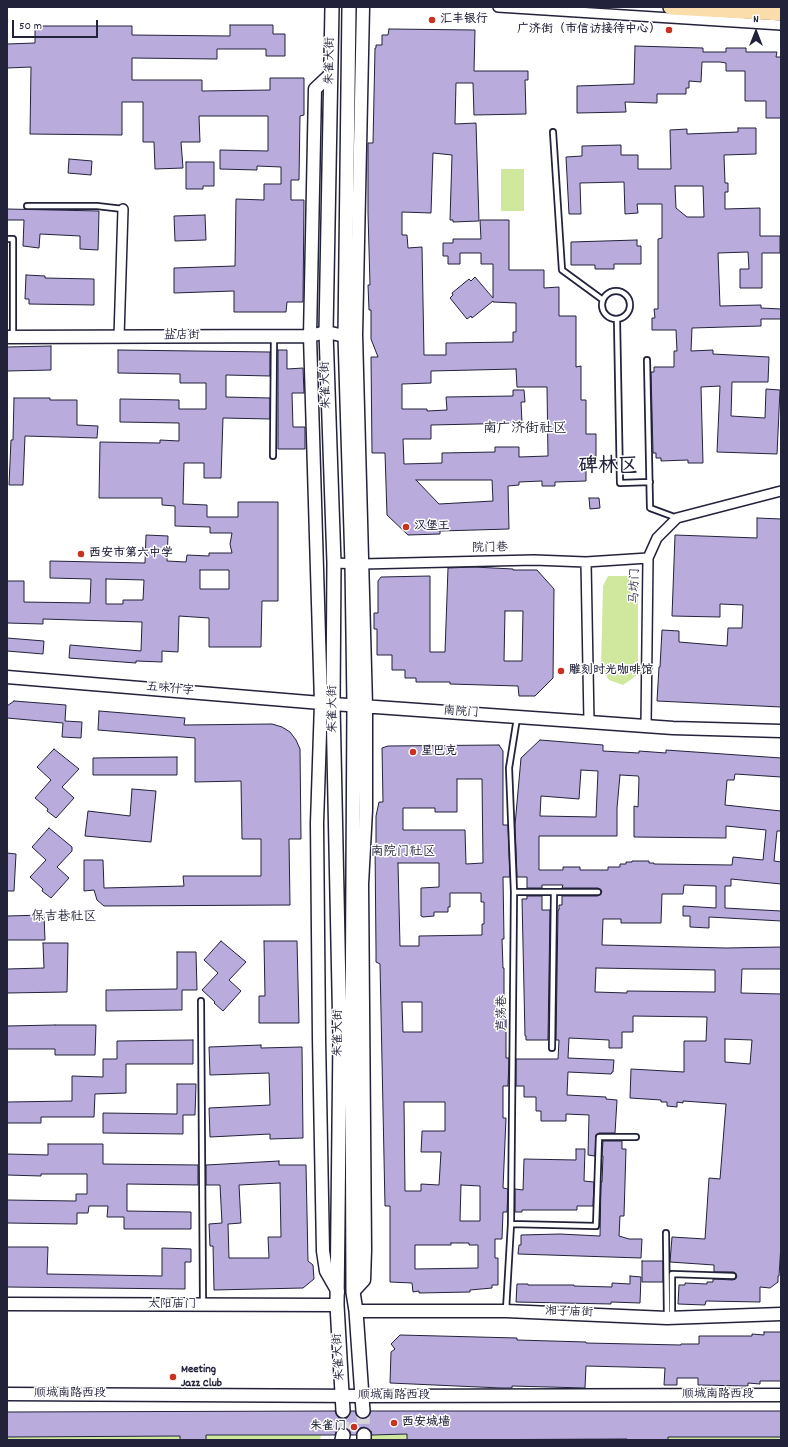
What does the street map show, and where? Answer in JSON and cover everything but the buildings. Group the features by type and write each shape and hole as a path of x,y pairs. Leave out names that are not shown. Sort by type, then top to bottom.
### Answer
{"main road":[{"name":"朱雀大街","path":"332,7 326,332 334,563 327,703 340,1038 337,1305 343,1411"},
{"name":"朱雀大街","path":"349,7 351,335 360,706 352,1031 353,1292 356,1310 363,1411"},
{"path":"671,7 781,13"}],"street":[{"path":"351,335 362,7"},
{"path":"498,7 781,25"},
{"path":"330,75 315,89 310,336 327,703 317,823 324,1250 326,1271 338,1292"},
{"path":"119,336 123,209"},
{"name":"盐店街","path":"10,337 310,336 326,332 351,335"},
{"name":"马坊门","path":"646,725 648,558 657,538 677,518 781,490"},
{"name":"院门巷","path":"334,563 357,564 534,560 586,562 648,558"},
{"path":"586,562 589,722"},
{"name":"五味什字","path":"7,677 327,703"},
{"name":"南院门","path":"327,703 673,728 781,731"},
{"name":"太阳庙门","path":"7,1304 337,1305"},
{"name":"湘子庙街","path":"356,1310 506,1311 670,1318 781,1314"},
{"name":"顺城南路西段","path":"7,1394 342,1396 781,1395"}],"lane":[{"path":"553,132 562,270 603,300"},
{"path":"27,206 97,206 123,209"},
{"path":"7,239 13,239 10,337"},
{"path":"616,291 626,295 630,300 630,310 627,315 617,320 606,316 602,306 603,300 606,296 616,291"},
{"path":"617,320 620,483 650,482"},
{"path":"273,456 274,336"},
{"path":"647,360 650,508 677,518"},
{"name":"芦荡巷","path":"506,1311 511,1224 514,892 508,768 517,717"},
{"path":"514,892 598,892"},
{"path":"552,1048 554,893"},
{"path":"201,1001 203,1305"},
{"path":"511,1224 596,1226 599,1137 636,1137"},
{"path":"666,1233 670,1318"},
{"path":"670,1318 672,1274 733,1276"}],"green space":[{"path":"501,169 524,169 524,211 501,211"},
{"path":"608,576 633,576 638,587 638,668 636,676 623,685 609,680 601,667 603,586"},
{"path":"407,1434 407,1440 372,1440 372,1435"},
{"path":"206,1435 321,1435 320,1440 206,1440"},
{"path":"180,1436 180,1440 7,1440 7,1437"},
{"path":"668,1437 781,1437 781,1440 668,1440"}],"tunnel":[{"path":"343,1411 343,1435"},
{"path":"363,1411 364,1435"}],"place":[{"name":"汇丰银行","path":"432,20"},
{"name":"广济街（市信访接待中心）","path":"669,30"},
{"name":"汉堡王","path":"406,527"},
{"name":"西安市第六中学","path":"81,554"},
{"name":"雕刻时光咖啡馆","path":"561,671"},
{"name":"星巴克","path":"413,752"},
{"name":"Meeting Jazz Club","path":"173,1377"},
{"name":"西安城墙","path":"394,1423"},
{"name":"朱雀门","path":"354,1427"}],"district":[{"name":"南广济街社区","path":"525,430"},
{"name":"碑林区","path":"608,468"},
{"name":"南院门社区","path":"403,853"},
{"name":"保吉巷社区","path":"64,918"}]}
